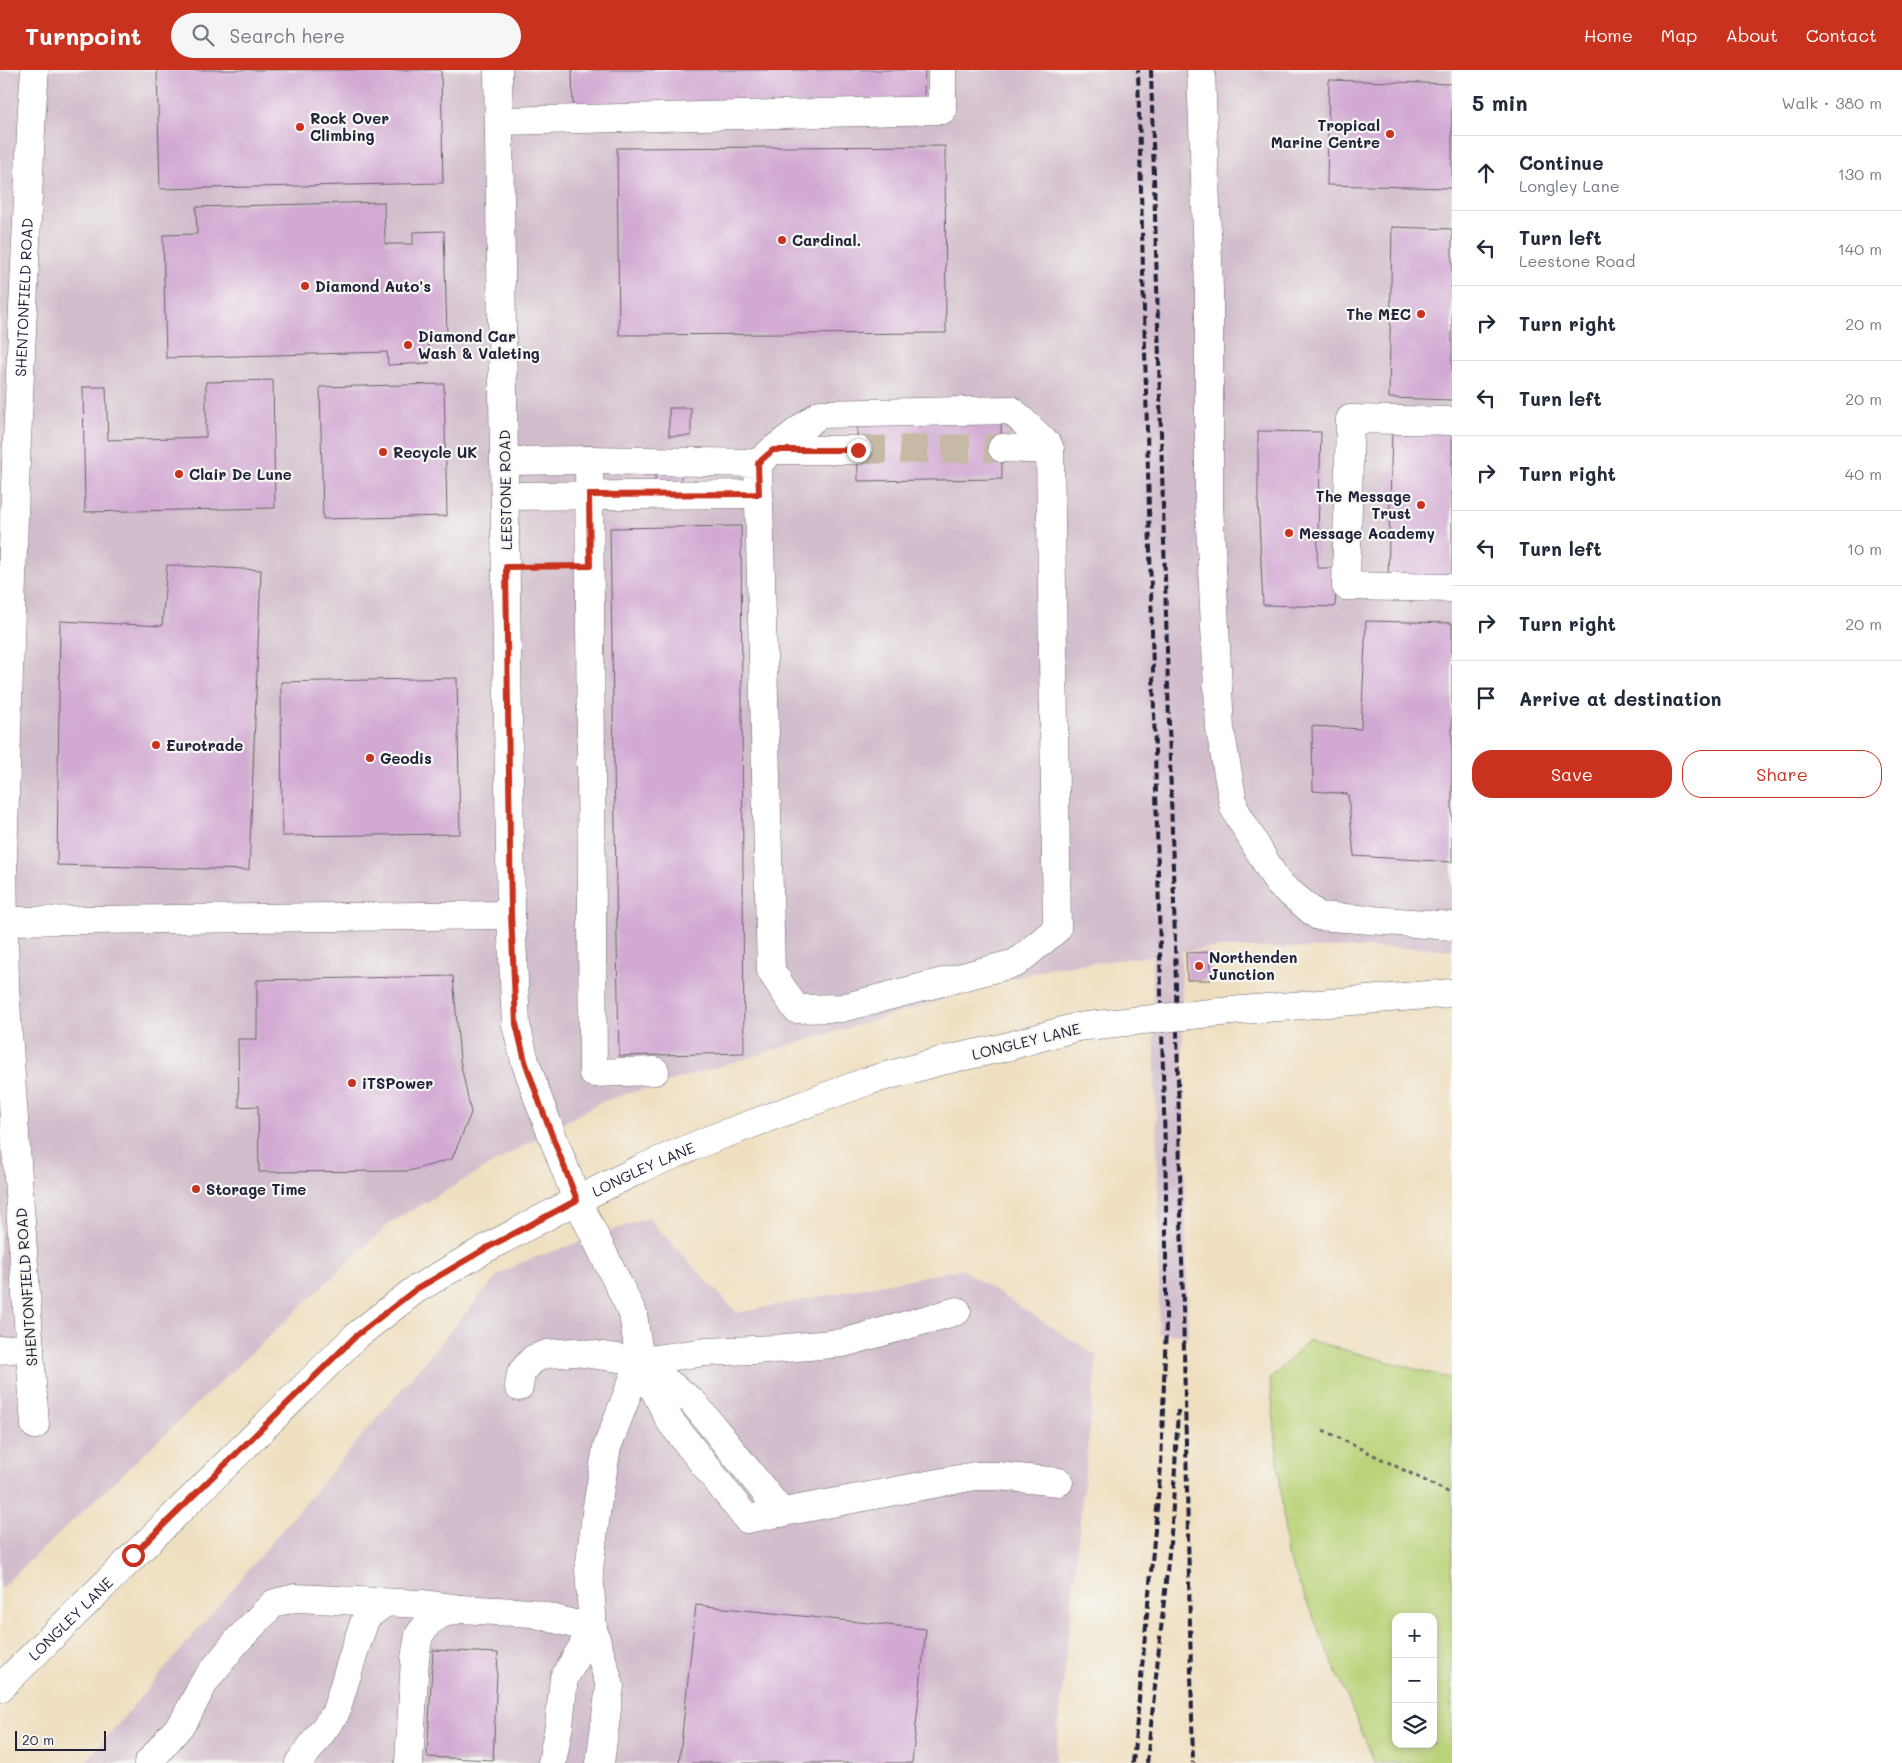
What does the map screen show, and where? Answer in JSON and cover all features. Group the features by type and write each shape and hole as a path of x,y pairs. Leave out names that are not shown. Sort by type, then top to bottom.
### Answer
{"street":[{"name":"SHENTONFIELD ROAD","path":"35,1425 6,997 4,707 32,108 36,70"},
{"name":"LEESTONE ROAD","path":"498,70 513,981 519,1034 525,1061 577,1200 633,1314 640,1361"},
{"path":"500,121 942,110 942,70"},
{"path":"1201,70 1209,288 1209,504 1220,729 1234,808 1278,883 1318,916 1452,926"},
{"path":"1011,410 1048,445 1050,450 1057,929 1016,962 842,1008 796,1008 771,971 759,494 766,456 820,414 1011,410"},
{"path":"1452,421 1350,419 1346,586 1452,588"},
{"path":"1002,448 1050,450"},
{"path":"505,461 766,456 858,450"},
{"path":"590,460 594,1073 656,1071"},
{"path":"506,496 759,494"},
{"path":"4,921 511,914"},
{"name":"LONGLEY LANE","path":"0,1688 356,1336 415,1290 485,1249 640,1169 712,1139 868,1082 941,1061 1002,1048 1077,1027 1230,1011 1452,993"},
{"path":"518,1387 521,1373 533,1359 547,1354 575,1352 640,1361 705,1352 774,1350 843,1343 957,1311"},
{"path":"0,1350 30,1347"},
{"path":"640,1361 693,1402 782,1513 975,1476 998,1476 1060,1482"},
{"path":"600,1763 610,1686 593,1629 589,1570 607,1447 640,1361"},
{"path":"148,1763 184,1721 205,1681 236,1642 274,1603 295,1598 422,1604 532,1613 593,1629"},
{"path":"299,1763 336,1714 354,1648 366,1617 385,1603"},
{"path":"408,1763 415,1658 419,1635 429,1622 441,1614 460,1608"},
{"path":"552,1763 559,1725 564,1678 593,1629"}],"path":[{"path":"506,567 590,566"},
{"path":"1323,1430 1452,1494"}],"shaded area":[{"path":"0,70 1452,70 1452,950 1428,948 1210,948 1181,952 1188,1336 1158,1333 1159,1229 1152,956 1049,968 600,1102 391,1222 0,1589"},
{"path":"648,1218 737,1313 961,1269 1097,1356 1055,1763 85,1763 498,1275 520,1263"}],"green space":[{"path":"1309,1340 1452,1379 1452,1763 1375,1763 1287,1555 1270,1379"}],"building":[{"name":"Rock Over Climbing","path":"157,70 441,70 443,183 160,189"},
{"path":"572,70 925,70 924,100 573,107"},
{"name":"Tropical Marine Centre","path":"1329,80 1452,84 1452,188 1327,185"},
{"name":"Cardinal.","path":"945,146 946,333 619,335 617,148"},
{"name":"Diamond Auto's","path":"384,202 385,244 413,244 413,232 444,231 447,336 428,337 429,363 388,365 387,352 166,358 163,235 197,234 196,207"},
{"name":"The MEC","path":"1392,227 1452,229 1452,400 1389,398"},
{"name":"Clair De Lune","path":"273,380 275,508 85,512 83,387 106,387 108,440 206,437 206,382"},
{"name":"Recycle UK","path":"444,384 447,516 323,519 320,387"},
{"path":"669,408 691,408 691,436 669,436"},
{"path":"1001,422 1002,479 858,481 857,424"},
{"name":"The Message Trust","path":"1392,429 1452,430 1452,581 1388,579"},
{"name":"Message Academy","path":"1258,431 1321,432 1317,568 1337,568 1335,607 1263,605 1258,499"},
{"path":"655,473 681,474 681,484 655,483"},
{"path":"741,526 744,1053 619,1056 610,528"},
{"name":"Eurotrade","path":"167,565 261,570 249,870 57,865 60,621 162,626"},
{"path":"1366,621 1452,623 1452,862 1354,856 1348,794 1313,791 1312,726 1361,729"},
{"name":"Geodis","path":"457,678 460,834 282,836 281,682"},
{"name":"Northenden Junction","path":"1210,952 1211,980 1187,980 1186,953"},
{"name":"iTSPower","path":"453,976 460,1060 471,1113 452,1159 409,1171 259,1172 258,1106 239,1107 238,1039 257,1039 257,980"},
{"path":"696,1605 926,1629 912,1763 679,1763"},
{"path":"433,1650 498,1653 493,1760 427,1757"}],"tunnel":[{"path":"858,450 1002,448"}],"railway":[{"path":"1133,1763 1161,1466 1166,1326 1166,1191 1138,70"},
{"path":"1151,70 1175,941 1193,1763"},
{"path":"1147,1763 1172,1524 1178,1410"}],"place":[{"name":"Rock Over Climbing","path":"300,127"},
{"name":"Tropical Marine Centre","path":"1390,134"},
{"name":"Cardinal.","path":"782,240"},
{"name":"Diamond Auto's","path":"305,286"},
{"name":"The MEC","path":"1421,314"},
{"name":"Diamond Car Wash & Valeting","path":"408,345"},
{"name":"Recycle UK","path":"383,452"},
{"name":"Clair De Lune","path":"179,474"},
{"name":"The Message Trust","path":"1421,505"},
{"name":"Message Academy","path":"1289,533"},
{"name":"Eurotrade","path":"156,745"},
{"name":"Geodis","path":"370,758"},
{"name":"Northenden Junction","path":"1199,966"},
{"name":"iTSPower","path":"352,1083"},
{"name":"Storage Time","path":"196,1189"}],"route":[{"path":"133,1555 356,1336 415,1290 485,1249 577,1200 525,1061 516,1024 511,914 506,567 590,566 589,495 759,494 758,463 773,450 858,450"}]}
